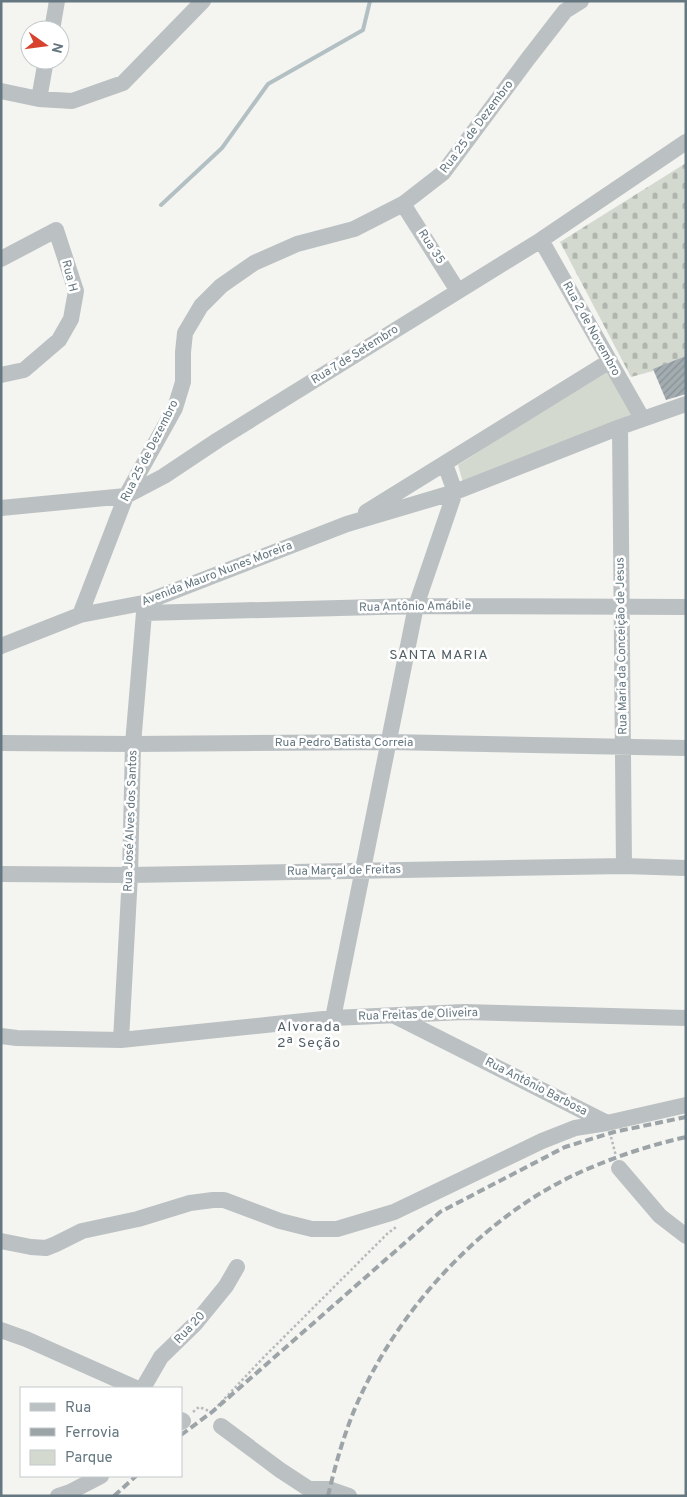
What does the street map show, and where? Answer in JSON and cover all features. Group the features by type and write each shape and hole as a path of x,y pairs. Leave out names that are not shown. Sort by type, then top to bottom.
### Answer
{"street":[{"path":"54,20 57,1"},
{"path":"1,91 39,98 72,101 123,84 203,1"},
{"name":"Rua 25 de Dezembro","path":"80,616 126,496 175,408 183,382 185,333 202,306 221,286 254,263 297,244 354,229 403,204 443,173 565,11 581,1"},
{"path":"39,98 44,70"},
{"name":"Rua 7 de Setembro","path":"1,508 126,496 164,476 218,440 541,240 686,142"},
{"name":"Rua 35","path":"403,204 458,291"},
{"name":"Rua H","path":"1,259 56,230 76,291 71,319 59,340 24,370 1,375"},
{"name":"Rua 2 de Novembro","path":"541,240 642,418"},
{"name":"Avenida Mauro Nunes Moreira","path":"347,524 610,362"},
{"name":"Avenida Mauro Nunes Moreira","path":"1,646 80,616 144,608 347,524 455,492 642,418 686,404"},
{"name":"Rua Maria da Conceição de Jesus","path":"620,427 624,866"},
{"path":"333,1018 416,606 455,492 445,464"},
{"name":"Rua Antônio Amábile","path":"144,608 622,606 686,608"},
{"name":"Rua José Alves dos Santos","path":"121,1040 130,875 133,744 144,608"},
{"name":"Rua Pedro Batista Correia","path":"1,743 389,742 686,748"},
{"name":"Rua Marçal de Freitas","path":"1,874 130,875 624,866 686,868"},
{"name":"Rua Freitas de Oliveira","path":"1,1036 121,1040 333,1018 464,1012 686,1018"},
{"name":"Rua Antônio Barbosa","path":"393,1015 607,1123"},
{"path":"1,1241 46,1248 82,1231 138,1219 190,1203 213,1200 224,1200 280,1221 312,1229 337,1229 394,1212 551,1137 575,1128 607,1123 686,1105"},
{"path":"619,1168 660,1216 686,1236"},
{"name":"Rua 20","path":"144,1387 161,1358 195,1324 226,1286 237,1267"},
{"path":"1,1330 26,1339 134,1387"},
{"path":"221,1426 280,1470 304,1492 329,1489 349,1496"},
{"path":"58,1496 99,1477"}],"path":[{"path":"607,1123 619,1168"},
{"path":"182,1421 199,1407 212,1412 387,1234 402,1223"}],"green space":[{"path":"686,163 686,362 631,377 560,242"},
{"path":"609,368 636,416 463,483 458,465"}],"building":[{"path":"686,356 686,394 666,400 653,369"}],"waterway":[{"path":"161,205 222,148 268,84 363,30 370,1"}],"railway":[{"path":"182,1434 212,1412 440,1212 565,1147 614,1132 686,1117"},
{"path":"328,1496 348,1428 356,1406 373,1371 394,1336 444,1272 505,1218 538,1195 572,1176 599,1164 656,1144 686,1137"},
{"path":"114,1496 135,1477"}],"district":[{"name":"SANTA MARIA","path":"439,655"},
{"name":"Alvorada 2ª Seção","path":"309,1036"}]}
